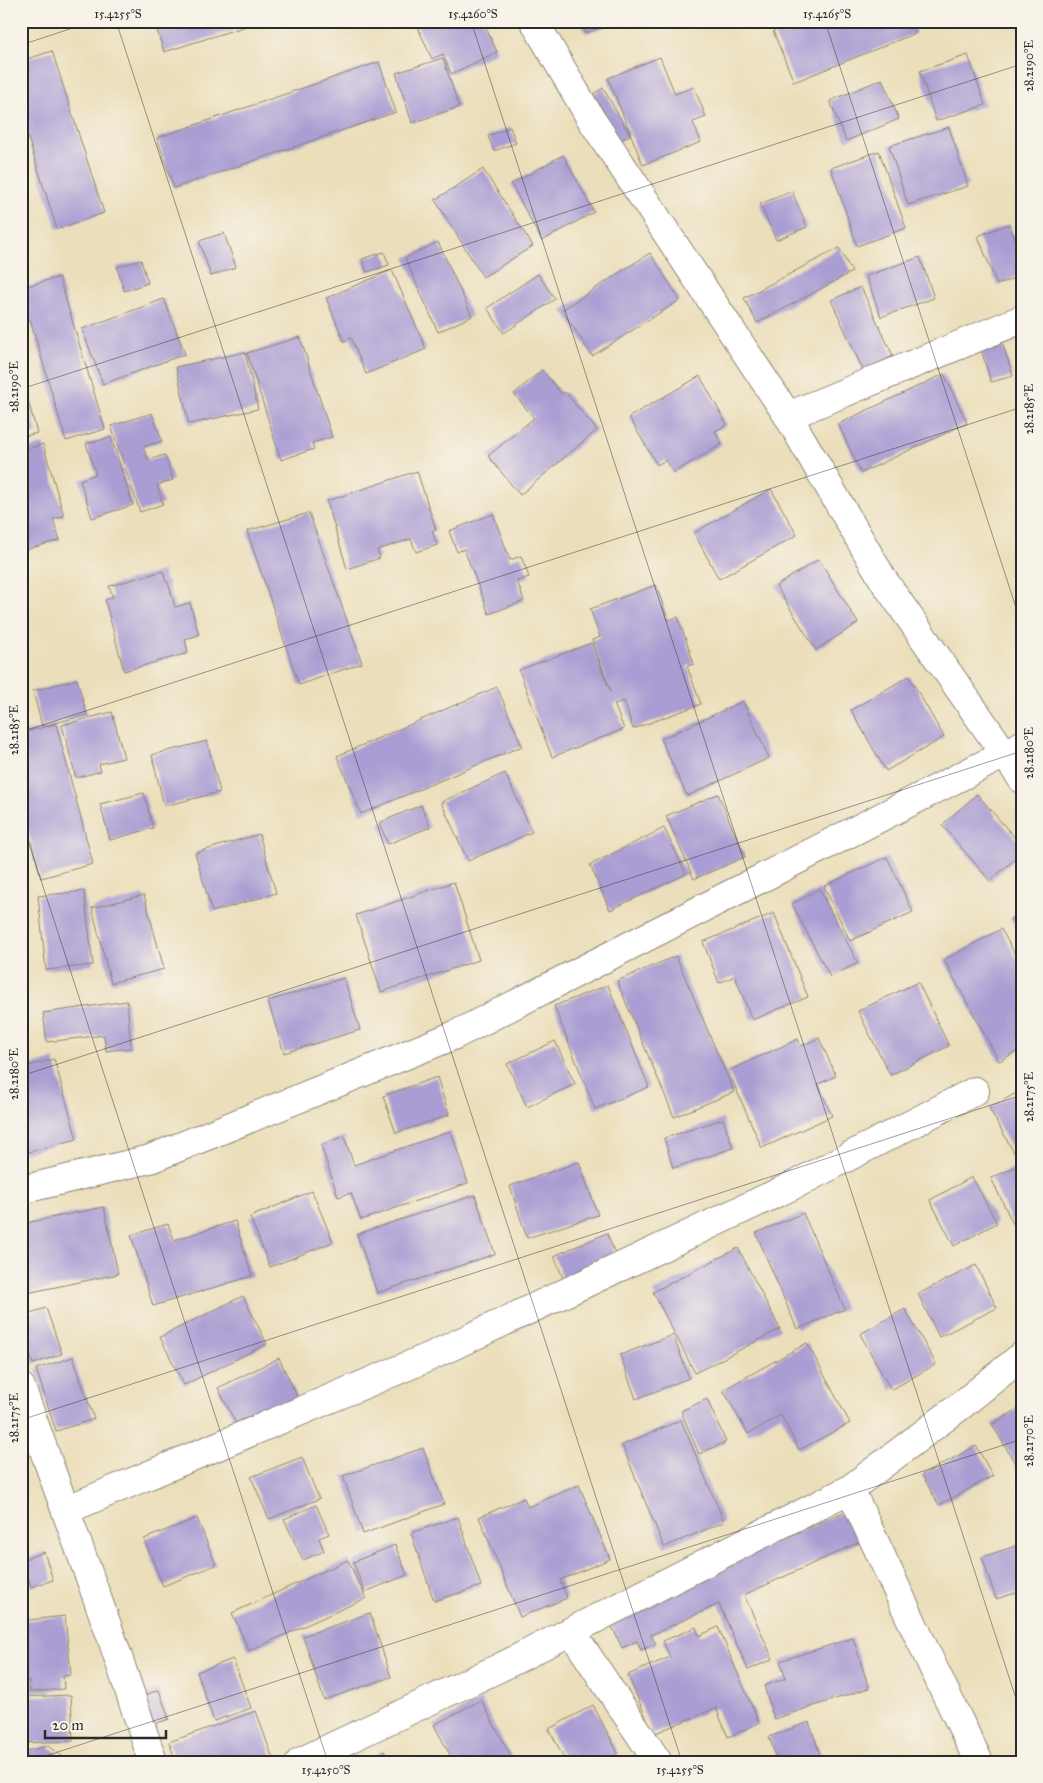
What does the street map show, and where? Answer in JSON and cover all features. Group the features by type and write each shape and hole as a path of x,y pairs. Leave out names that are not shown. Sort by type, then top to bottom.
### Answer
{"street":[{"path":"534,21 590,119 788,416 884,581 1013,750 1022,779"},
{"path":"788,416 1022,319"},
{"path":"21,1190 150,1159 455,1035 1013,750"},
{"path":"66,1510 429,1358 796,1184 975,1092"},
{"path":"304,1761 501,1667 850,1489 960,1407 1022,1356"},
{"path":"21,1387 112,1638 152,1762"},
{"path":"850,1489 933,1667 980,1762"},
{"path":"572,1631 658,1762"}],"building":[{"path":"154,21 259,21 259,22 164,52"},
{"path":"415,21 483,21 497,52 451,74 443,54 432,59"},
{"path":"581,21 621,21 621,22 585,33"},
{"path":"797,21 911,21 916,33 794,82 773,31"},
{"path":"52,51 104,213 57,229 21,116 21,61"},
{"path":"968,55 985,105 936,121 920,71"},
{"path":"660,57 675,94 694,87 706,117 693,122 701,142 643,165 608,78"},
{"path":"443,58 459,107 412,123 396,73"},
{"path":"379,62 396,112 174,188 157,138"},
{"path":"882,79 899,119 846,141 830,101"},
{"path":"603,88 630,135 613,145 585,99"},
{"path":"510,127 516,143 494,151 488,136"},
{"path":"949,127 968,186 908,205 889,146"},
{"path":"879,151 906,228 857,246 831,168"},
{"path":"563,155 594,212 542,241 511,184"},
{"path":"483,169 533,246 483,277 435,200"},
{"path":"792,191 807,227 776,240 760,204"},
{"path":"1009,224 1022,256 1022,275 997,285 978,236"},
{"path":"224,233 236,267 211,276 199,241"},
{"path":"438,242 472,316 438,332 405,258"},
{"path":"839,248 852,272 757,323 744,298"},
{"path":"384,252 389,265 367,272 362,259"},
{"path":"650,253 680,300 592,356 562,310"},
{"path":"920,257 934,298 881,317 866,276"},
{"path":"141,260 148,283 124,291 117,267"},
{"path":"392,270 426,349 366,374 351,338 344,341 326,298"},
{"path":"538,274 555,299 504,333 487,308"},
{"path":"59,277 105,429 66,441 30,319 21,321 21,288"},
{"path":"861,287 893,356 863,370 831,300"},
{"path":"164,299 185,354 103,384 82,329"},
{"path":"300,337 332,437 312,443 314,449 281,460 247,353"},
{"path":"1002,342 1013,376 991,382 981,349"},
{"path":"245,352 258,409 189,424 176,367"},
{"path":"542,370 562,394 565,392 597,430 520,495 488,456 534,418 514,394"},
{"path":"944,374 967,423 861,473 838,424"},
{"path":"21,375 37,433 21,437"},
{"path":"700,376 727,425 715,431 722,444 673,473 666,460 657,465 629,417"},
{"path":"152,413 162,441 143,447 148,460 165,455 173,480 157,485 163,504 140,512 111,426"},
{"path":"111,437 133,505 92,518 80,480 96,474 86,444"},
{"path":"43,444 64,516 53,519 60,540 21,551 21,451"},
{"path":"417,471 436,530 432,531 437,545 416,552 411,539 377,550 380,558 347,569 327,501"},
{"path":"771,489 797,535 719,579 694,533"},
{"path":"309,513 362,663 299,685 247,531"},
{"path":"493,514 510,560 521,556 529,577 517,581 524,601 489,614 464,549 457,552 449,531"},
{"path":"819,559 858,623 816,650 776,586"},
{"path":"163,571 175,607 190,603 199,635 185,639 188,653 124,671 105,600 113,597 109,586"},
{"path":"656,585 668,620 678,617 694,664 687,666 701,704 633,729 624,701 614,704 624,729 552,757 519,670 591,643 611,692 592,640 600,637 590,609"},
{"path":"909,676 944,737 886,771 851,710"},
{"path":"77,679 87,715 42,726 33,691"},
{"path":"497,687 522,746 361,814 337,756"},
{"path":"743,701 769,758 687,796 661,739"},
{"path":"112,712 124,758 99,764 101,771 76,778 62,725"},
{"path":"56,724 93,864 41,878 21,804 21,733"},
{"path":"207,741 220,792 164,806 152,755"},
{"path":"505,773 532,832 468,861 441,802"},
{"path":"144,793 153,828 110,840 100,804"},
{"path":"718,794 745,857 694,879 666,816"},
{"path":"977,794 1022,846 1022,853 990,881 942,825"},
{"path":"421,805 430,827 388,844 379,823"},
{"path":"664,828 686,874 610,910 590,865"},
{"path":"259,834 276,893 212,912 195,853"},
{"path":"887,857 913,912 850,941 824,886"},
{"path":"454,882 479,960 381,992 356,915"},
{"path":"819,889 858,963 830,977 792,904"},
{"path":"84,891 93,965 46,970 38,896"},
{"path":"144,895 164,969 111,983 92,908"},
{"path":"1022,910 1022,936 1010,919"},
{"path":"774,913 808,997 752,1020 735,976 719,983 703,942"},
{"path":"1001,929 1022,967 1022,1049 999,1061 944,960"},
{"path":"676,956 734,1092 674,1117 617,981"},
{"path":"344,978 360,1030 284,1053 268,1001"},
{"path":"918,982 949,1046 890,1075 858,1011"},
{"path":"608,985 649,1087 595,1109 554,1006"},
{"path":"127,1001 131,1048 106,1051 104,1035 47,1042 43,1013"},
{"path":"819,1038 836,1076 818,1084 832,1116 762,1148 728,1071 798,1039 801,1046"},
{"path":"555,1041 575,1084 527,1107 507,1064"},
{"path":"54,1059 77,1139 21,1154 21,1068"},
{"path":"437,1077 449,1115 396,1133 383,1096"},
{"path":"1022,1090 1022,1153 1016,1156 989,1108"},
{"path":"723,1119 733,1148 673,1168 664,1138"},
{"path":"451,1131 468,1183 361,1220 351,1193 338,1197 321,1145 344,1136 354,1165"},
{"path":"579,1162 598,1215 527,1238 510,1186"},
{"path":"1022,1164 1022,1227 1016,1230 991,1178"},
{"path":"972,1177 997,1223 954,1246 930,1200"},
{"path":"312,1191 333,1242 270,1267 250,1217"},
{"path":"475,1195 495,1254 377,1293 357,1234"},
{"path":"104,1207 118,1274 22,1294 21,1224"},
{"path":"803,1213 845,1309 797,1329 756,1233"},
{"path":"235,1221 252,1276 153,1306 131,1235 168,1224 174,1240"},
{"path":"607,1233 618,1261 565,1283 554,1256"},
{"path":"738,1248 780,1329 695,1373 653,1292"},
{"path":"976,1265 997,1308 939,1337 918,1294"},
{"path":"243,1296 267,1344 184,1385 160,1337"},
{"path":"46,1308 62,1354 33,1364 21,1329 21,1316"},
{"path":"905,1309 936,1364 891,1390 860,1334"},
{"path":"673,1335 689,1378 636,1399 620,1355"},
{"path":"807,1343 850,1423 799,1450 781,1415 748,1434 723,1390"},
{"path":"73,1357 94,1419 56,1431 36,1369"},
{"path":"279,1358 298,1398 238,1428 218,1388"},
{"path":"707,1399 726,1442 699,1454 681,1411"},
{"path":"1022,1407 1022,1469 1019,1470 992,1424"},
{"path":"681,1420 724,1522 664,1547 622,1445"},
{"path":"976,1446 993,1476 939,1505 922,1475"},
{"path":"423,1448 444,1504 363,1534 343,1476"},
{"path":"302,1457 319,1499 269,1519 251,1477"},
{"path":"579,1485 610,1559 560,1580 567,1598 520,1617 479,1517 524,1498 528,1507"},
{"path":"316,1505 329,1534 319,1538 324,1551 303,1560 284,1519"},
{"path":"848,1510 862,1541 744,1595 773,1659 748,1670 719,1604 651,1635 656,1644 641,1650 637,1641 622,1648 608,1618"},
{"path":"458,1517 481,1586 434,1601 411,1533"},
{"path":"197,1518 216,1565 163,1586 144,1539"},
{"path":"1022,1544 1022,1591 996,1599 982,1557"},
{"path":"395,1545 407,1575 365,1592 353,1562"},
{"path":"44,1552 53,1580 31,1587 22,1560"},
{"path":"348,1560 366,1598 249,1651 232,1613"},
{"path":"370,1613 391,1677 324,1700 303,1636"},
{"path":"65,1616 71,1675 63,1676 64,1689 30,1692 29,1680 21,1680 21,1621"},
{"path":"696,1627 699,1636 718,1627 759,1723 728,1737 716,1708 653,1734 628,1675 670,1657 663,1641"},
{"path":"853,1638 869,1688 774,1719 764,1686 786,1678 780,1661"},
{"path":"233,1659 251,1708 214,1721 197,1672"},
{"path":"159,1690 169,1719 149,1726 139,1697"},
{"path":"71,1695 73,1741 21,1743 21,1697"},
{"path":"481,1700 514,1762 454,1762 434,1725"},
{"path":"593,1705 618,1753 603,1762 566,1762 549,1729"},
{"path":"256,1711 274,1762 176,1762 169,1742"},
{"path":"809,1722 823,1762 778,1762 769,1737"},
{"path":"48,1746 70,1762 21,1762 21,1752"},
{"path":"384,1751 389,1762 363,1762"}]}
